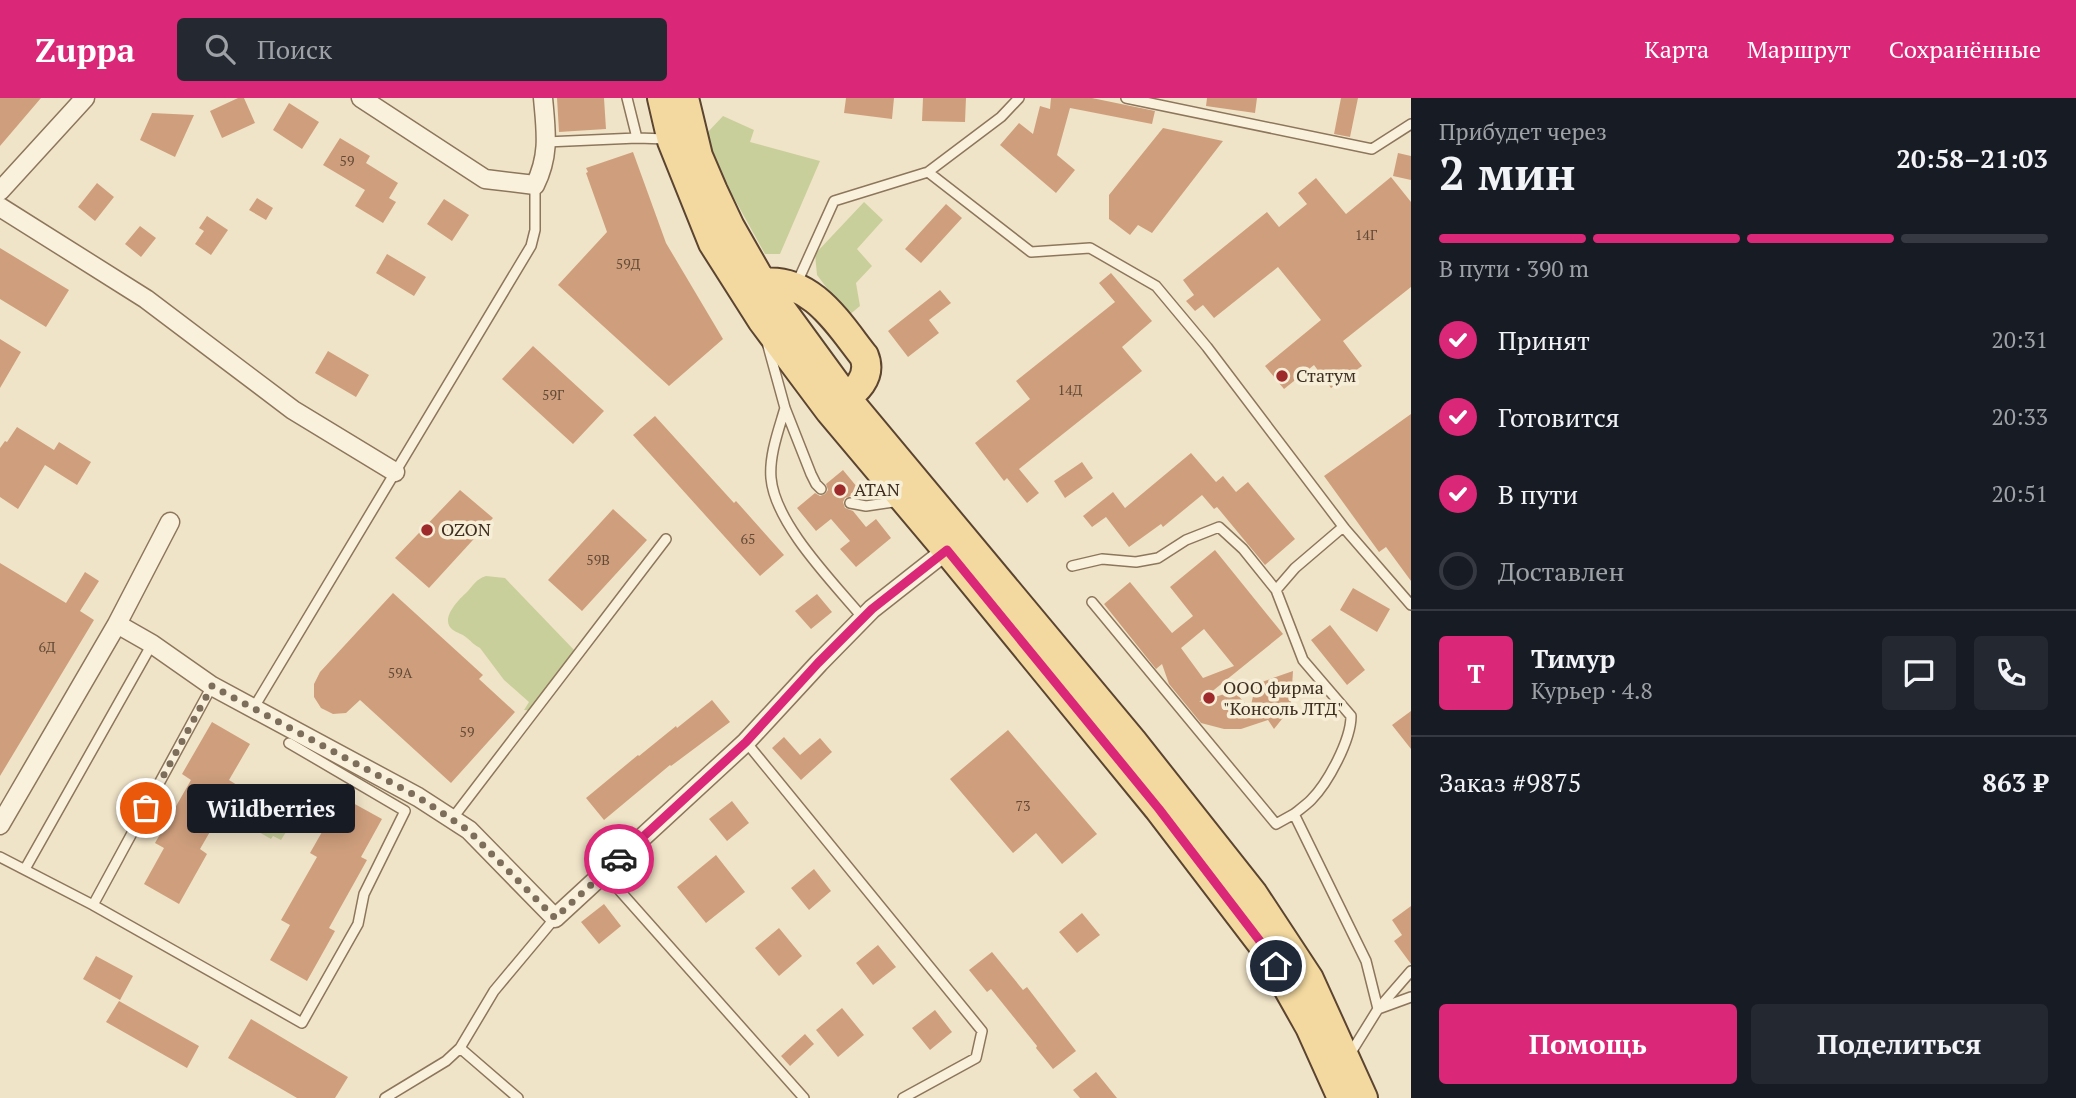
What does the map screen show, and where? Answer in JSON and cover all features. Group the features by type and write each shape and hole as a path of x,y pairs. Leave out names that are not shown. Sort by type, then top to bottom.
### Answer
{"main road":[{"path":"662,98 671,139 713,243 762,320 1132,741 1253,894 1310,979 1363,1098"},
{"path":"684,98 698,156 730,227 762,284 838,405 904,500 1159,809 1266,949 1310,1027 1342,1098"},
{"path":"762,284 776,282 810,294 823,304 864,356 867,365 864,380 838,405"}],"street":[{"path":"0,191 85,98"},
{"path":"361,98 485,178 535,185 543,169 546,142 544,98"},
{"path":"0,207 146,299 293,410 395,471"},
{"path":"0,825 117,624 170,523"},
{"path":"117,624 152,644 212,686 418,797 452,819 468,830 555,918 746,742 872,609 947,550"}],"lane":[{"path":"627,98 637,138"},
{"path":"795,287 834,201 928,172 1001,117 1019,98"},
{"path":"1126,98 1372,149 1411,124"},
{"path":"546,142 671,139"},
{"path":"928,172 1031,253 1090,248 1156,286 1207,347 1343,527 1411,605"},
{"path":"253,709 531,246 535,230 535,185"},
{"path":"762,320 785,408 811,474 821,489"},
{"path":"785,408 773,452 771,478 780,508 798,540 863,618"},
{"path":"850,503 866,506 904,500"},
{"path":"1072,566 1102,559 1136,562 1158,558 1186,540 1219,527 1243,549 1276,590 1303,660 1351,716 1351,729 1325,783 1312,800 1276,824 1092,602"},
{"path":"1276,590 1296,568 1343,527"},
{"path":"452,819 666,539"},
{"path":"25,869 152,644"},
{"path":"93,905 212,686"},
{"path":"746,742 982,1031 976,1058 903,1098"},
{"path":"0,857 93,905 302,1023 358,924 364,894 405,811 289,743"},
{"path":"1294,814 1366,961 1378,1009"},
{"path":"604,873 804,1098"},
{"path":"385,1098 446,1060 460,1048 495,991 555,918"},
{"path":"1347,1060 1378,1009 1411,971"},
{"path":"1378,1009 1411,997"},
{"path":"460,1048 518,1098"}],"green space":[{"path":"723,116 754,130 750,142 820,161 780,254 765,254 724,180 706,134"},
{"path":"864,202 883,220 857,249 872,266 856,283 860,306 848,316 817,275 815,254"},
{"path":"486,576 505,578 576,652 534,711 524,710 529,702 504,680 480,648 449,626 449,616 455,605 477,581"},
{"path":"262,784 300,806 292,820 283,815 276,826 286,832 281,840 273,836 271,839 243,823 255,802 263,806 268,797 257,791"}],"building":[{"path":"0,98 41,98 0,146"},
{"path":"238,98 244,98 255,123 222,138 210,111"},
{"path":"557,98 604,98 606,129 559,132"},
{"path":"846,98 894,98 892,119 844,113"},
{"path":"923,98 966,98 965,122 922,121"},
{"path":"1051,98 1092,98 1155,111 1152,124 1070,108 1057,155 1075,170 1056,193 1000,145 1019,123 1033,134 1040,106 1050,109"},
{"path":"1207,98 1257,98 1255,113 1206,106"},
{"path":"1341,98 1358,98 1350,137 1334,134"},
{"path":"289,103 319,122 302,149 273,130"},
{"path":"152,113 194,115 175,157 140,140"},
{"path":"1163,128 1223,141 1152,233 1138,225 1130,235 1109,219 1109,195"},
{"path":"340,138 370,156 366,163 398,183 389,198 396,202 383,223 355,206 365,190 323,165"},
{"path":"633,152 666,243 723,339 669,386 558,285 607,232 586,168"},
{"path":"1398,153 1411,156 1411,180 1393,176"},
{"path":"1391,177 1411,202 1411,287 1343,341 1362,366 1331,388 1314,365 1284,389 1265,366 1321,320 1278,267 1214,318 1203,305 1195,311 1186,301 1194,295 1183,280 1267,212 1279,227 1307,204 1298,193 1316,178 1346,214"},
{"path":"97,183 114,197 95,221 78,207"},
{"path":"257,198 273,208 266,220 249,210"},
{"path":"444,199 469,215 452,241 427,224"},
{"path":"946,204 962,218 921,263 905,249"},
{"path":"207,216 228,230 211,255 195,244 204,231 199,228"},
{"path":"140,226 156,238 141,257 125,244"},
{"path":"0,248 69,290 46,327 0,299"},
{"path":"387,254 426,277 414,296 376,273"},
{"path":"1111,273 1152,321 1122,347 1142,371 1019,469 1039,493 1027,503 1007,478 1004,481 975,443 1030,399 1016,381 1115,302 1099,283"},
{"path":"940,290 951,303 929,320 939,333 908,357 888,331"},
{"path":"0,339 21,352 0,388"},
{"path":"533,346 604,411 573,444 502,379"},
{"path":"328,351 369,375 356,397 315,373"},
{"path":"1411,414 1411,581 1386,547 1379,552 1324,476"},
{"path":"655,416 784,555 760,576 633,435"},
{"path":"17,427 54,450 59,442 91,462 77,485 45,465 18,509 0,497 0,448"},
{"path":"1191,453 1216,482 1223,476 1236,492 1248,482 1295,539 1265,565 1217,507 1214,509 1202,495 1163,527 1161,524 1129,547 1106,517 1092,527 1083,516 1113,492 1125,508"},
{"path":"1082,462 1093,478 1065,498 1054,481"},
{"path":"843,470 862,493 857,497 845,498 845,508 853,511 866,527 876,519 891,538 856,567 840,549 850,541 831,519 816,531 797,508 815,493 820,496 825,494 828,490 826,484"},
{"path":"460,490 493,518 429,588 395,558"},
{"path":"613,509 647,540 582,611 548,580"},
{"path":"1215,550 1283,634 1199,702 1234,691 1250,709 1256,684 1293,671 1291,703 1274,729 1268,720 1241,729 1224,729 1201,723 1169,684 1162,664 1156,669 1104,604 1130,582 1172,633 1193,616 1170,587","holes":["1204,629 1234,666 1203,678 1181,648"]},
{"path":"0,563 66,603 85,572 99,581 80,611 94,620 0,776"},
{"path":"1353,588 1390,609 1377,632 1340,610"},
{"path":"393,593 483,675 479,679 515,712 451,783 360,700 346,713 333,714 321,708 314,697 314,684 320,672"},
{"path":"817,594 832,612 811,629 795,611"},
{"path":"1330,625 1365,670 1347,685 1311,640"},
{"path":"712,700 730,722 670,765 604,820 586,798"},
{"path":"1411,711 1411,749 1392,725"},
{"path":"212,722 250,744 229,780 237,785 200,849 207,854 179,904 144,884 164,848 155,843 191,780 182,774"},
{"path":"1008,730 1097,834 1062,864 1036,833 1013,853 950,779"},
{"path":"784,737 800,755 820,738 832,752 801,780 772,748"},
{"path":"342,797 382,819 361,857 367,860 329,928 335,931 307,981 270,960 290,925 281,920 317,857 310,853"},
{"path":"732,801 749,823 727,841 709,819"},
{"path":"716,855 745,892 706,923 677,887"},
{"path":"814,869 831,891 809,910 791,888"},
{"path":"604,904 621,926 599,944 581,922"},
{"path":"1411,906 1411,964 1394,941 1402,935 1392,920"},
{"path":"1082,913 1100,935 1077,953 1059,932"},
{"path":"779,928 802,956 779,976 755,948"},
{"path":"878,945 896,967 873,985 856,963"},
{"path":"992,952 1023,990 1027,987 1076,1051 1053,1069 991,989 987,992 969,970"},
{"path":"96,956 133,976 120,1000 83,979"},
{"path":"119,1001 199,1046 187,1068 106,1022"},
{"path":"842,1008 864,1035 838,1057 816,1030"},
{"path":"935,1010 952,1032 930,1050 912,1028"},
{"path":"251,1019 348,1077 335,1098 297,1098 228,1058"},
{"path":"805,1034 814,1044 790,1066 781,1056"},
{"path":"1096,1072 1117,1098 1080,1098 1073,1090"}],"way so far":[{"path":"146,808 212,686 418,797 468,830 555,918 619,859"}],"place":[{"name":"Статум","path":"1282,376"},
{"name":"ATAN","path":"840,490"},
{"name":"OZON","path":"427,530"},
{"name":"ООО фирма \"Консоль ЛТД\"","path":"1209,698"},
{"name":"Wildberries","path":"146,808"}],"route":[{"path":"619,859 746,742 872,609 947,550 1159,809 1266,949 1276,966"}]}
